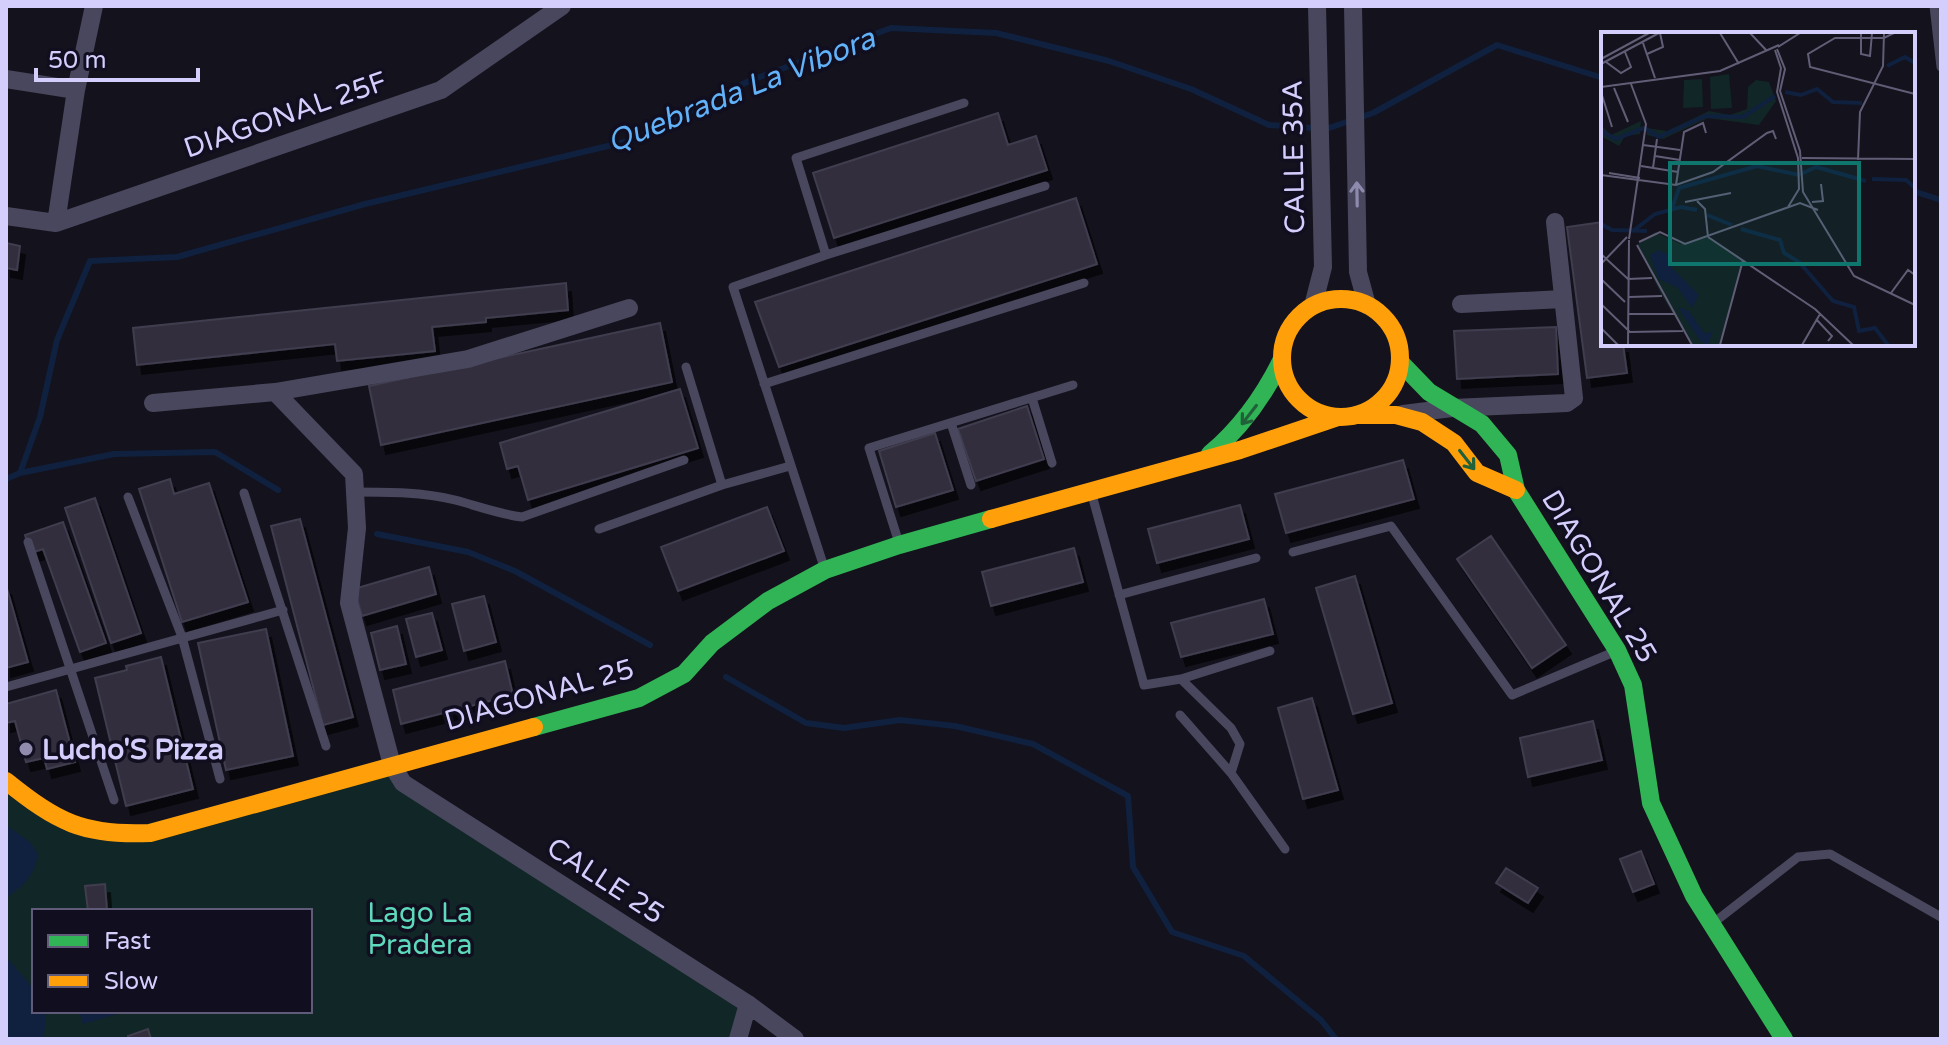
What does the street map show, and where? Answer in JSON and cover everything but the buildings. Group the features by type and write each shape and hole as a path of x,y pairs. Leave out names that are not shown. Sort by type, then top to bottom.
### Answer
{"street":[{"path":"56,223 76,90 94,6"},
{"name":"DIAGONAL 25F","path":"6,216 56,223 441,90 562,6"},
{"name":"CALLE 35A","path":"1313,306 1323,267 1317,6"},
{"path":"1353,6 1358,272 1367,305"},
{"path":"6,79 76,90"},
{"path":"1396,415 1452,408 1567,403 1574,398 1555,222"},
{"path":"1461,304 1563,299"},
{"path":"1331,300 1349,300 1367,305 1382,315 1393,329 1399,345 1400,362 1396,380 1386,396 1373,408 1347,416 1313,409 1292,392 1284,376 1283,342 1290,327 1313,306 1331,300"},
{"path":"153,403 275,392 468,359 629,308"},
{"name":"DIAGONAL 25","path":"1203,460 1228,440 1250,415 1282,359"},
{"name":"DIAGONAL 25","path":"1400,362 1421,386 1482,424 1508,455 1516,490 1617,650 1633,685 1651,803 1694,896 1784,1039"},
{"path":"275,392 354,474 357,528 349,603 392,765"},
{"name":"DIAGONAL 25","path":"6,781 44,812 71,825 100,835 150,833 639,698 684,674 712,643 768,601 825,570 899,545 1203,460 1347,416 1396,415 1422,422 1454,443 1477,473 1516,490"},
{"name":"CALLE 25","path":"392,765 403,783 748,1004 795,1039"},
{"path":"738,1039 748,1004"}],"lane":[{"path":"1934,6 1941,67"},
{"path":"826,255 796,158 964,103"},
{"path":"825,570 733,287 1045,186"},
{"path":"764,384 1084,283"},
{"path":"686,367 722,485"},
{"path":"899,545 869,448 1073,385"},
{"path":"1032,398 1052,463"},
{"path":"951,423 971,485"},
{"path":"355,492 404,493 454,499 496,513 522,517 684,460"},
{"path":"599,529 722,485 790,466"},
{"path":"1091,492 1144,685 1181,679 1270,651"},
{"path":"244,493 326,746"},
{"path":"128,497 182,637 220,779"},
{"path":"1293,552 1391,526 1512,695 1617,650"},
{"path":"28,542 114,800"},
{"path":"1119,595 1256,558"},
{"path":"6,687 283,610"},
{"path":"1181,679 1231,728 1240,744 1231,773"},
{"path":"1180,715 1231,773 1285,849"},
{"path":"1711,925 1798,857 1830,854 1941,917"}],"green space":[{"name":"Lago La Pradera","path":"392,765 748,1004 738,1039 6,1039 6,781 100,835"}],"water":[{"path":"6,825 30,842 38,854 27,880 6,898"},
{"path":"6,957 32,987 32,1013 46,1013 44,1039 6,1039"},
{"path":"80,1013 121,1013 83,1024"}],"waterway":[{"name":"Quebrada La Vibora","path":"20,473 40,417 57,340 90,261 177,257 365,204 633,140 749,81 891,28 996,33 1109,61 1191,89 1269,125 1326,129 1373,113 1497,45 1601,77"},
{"name":"Quebrada La Vibora","path":"1915,192 1941,200"},
{"path":"6,479 20,473 114,454 215,452 278,490"},
{"path":"377,534 468,552 515,571 650,645"},
{"path":"726,677 806,723 844,728 900,720 955,726 1033,744 1128,796 1133,867 1172,932 1244,956 1321,1020 1336,1039"}],"traffic: fast":[{"path":"1210,454 1251,410 1282,359"},
{"path":"1400,362 1429,392 1482,424 1508,455 1516,490 1617,650 1633,685 1651,803 1694,896 1784,1039"},
{"path":"534,727 639,698 684,674 712,643 768,601 825,570 991,519"}],"traffic: slow":[{"path":"1341,299 1364,304 1383,316 1395,335 1400,358 1395,381 1383,400 1364,412 1341,417 1318,412 1299,400 1287,381 1282,358 1287,335 1299,316 1318,304 1341,299"},
{"path":"1357,415 1396,415 1422,422 1454,443 1477,473 1516,490"},
{"path":"991,519 1240,450 1338,417"},
{"path":"6,781 41,807 72,824 106,832 150,833 534,727"}],"place":[{"name":"Lucho'S Pizza","path":"26,749"}]}
